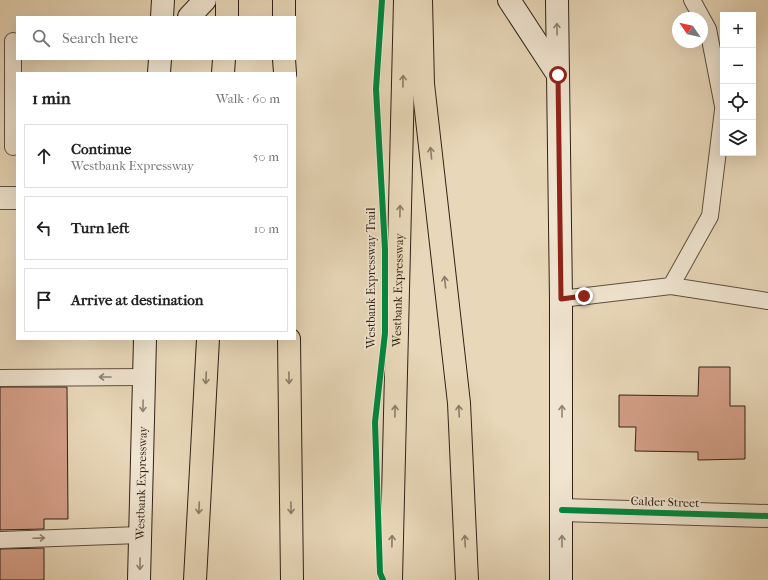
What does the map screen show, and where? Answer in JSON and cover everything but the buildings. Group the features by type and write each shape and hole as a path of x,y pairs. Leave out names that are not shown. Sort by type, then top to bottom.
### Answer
{"highway":[{"path":"226,16 228,0"},
{"path":"284,0 284,16"},
{"name":"Westbank Expressway","path":"391,580 405,0"},
{"path":"421,0 423,84 459,403 467,580"},
{"path":"223,72 224,60"},
{"path":"284,60 285,72"},
{"path":"195,580 208,340"},
{"path":"288,340 292,580"}],"main road":[{"path":"162,16 163,0"},
{"path":"190,16 205,0"},
{"path":"509,0 558,75"},
{"path":"557,0 561,299 561,580"},
{"path":"0,198 16,198"},
{"name":"Westbank Expressway","path":"139,580 145,340"},
{"name":"Calder Street","path":"562,510 768,516"}],"lane":[{"path":"692,0 708,29 720,91"},
{"path":"10,41 10,147"},
{"path":"671,286 710,216 722,120"},
{"path":"561,299 671,286 768,301"},
{"path":"0,378 144,377"},
{"path":"0,540 140,534"}],"cycle path":[{"name":"Westbank Expressway Trail","path":"382,0 376,89 385,249 385,333 375,422 380,573 383,580"},
{"path":"562,510 768,516"}],"route":[{"path":"558,75 561,299 584,296"}]}
